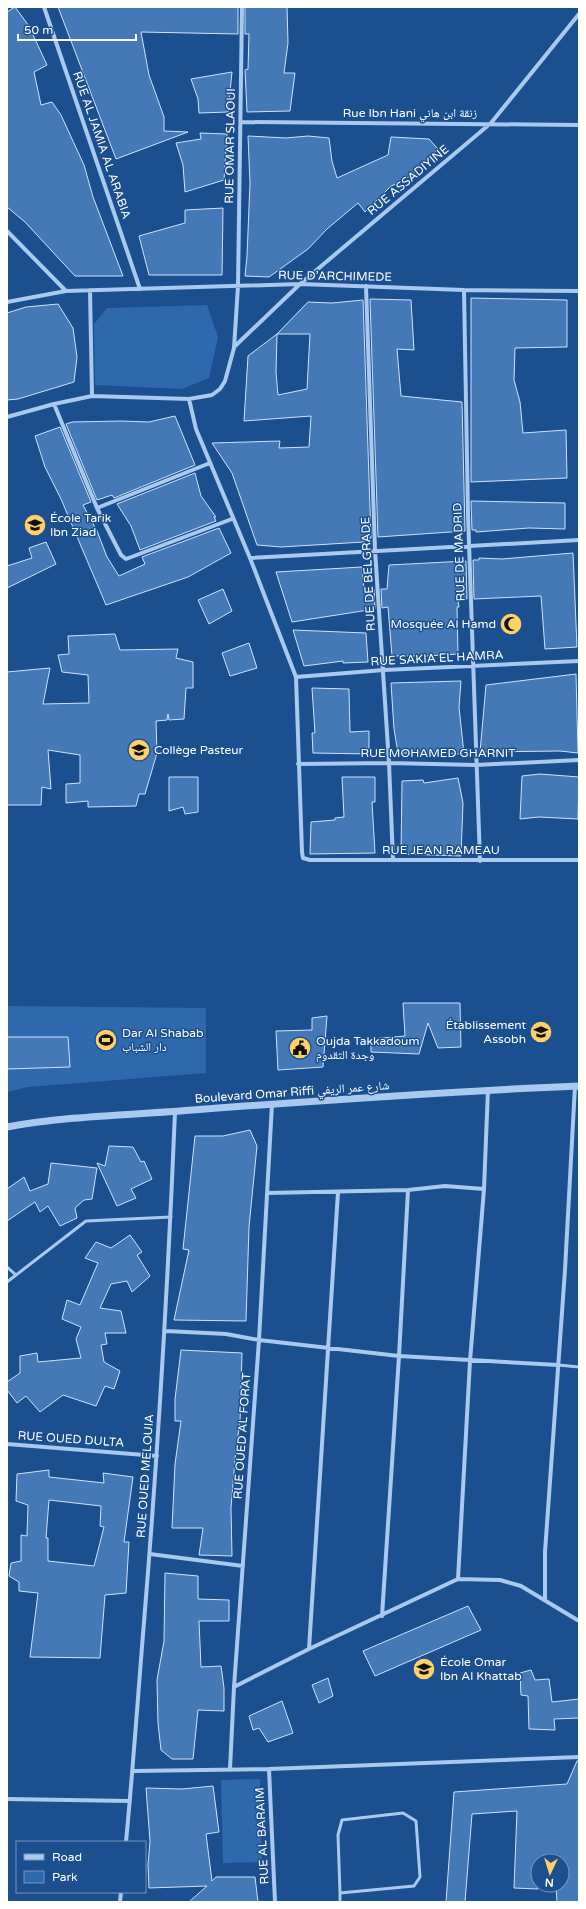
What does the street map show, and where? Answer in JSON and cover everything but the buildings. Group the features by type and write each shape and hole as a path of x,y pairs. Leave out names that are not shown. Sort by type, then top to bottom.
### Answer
{"street":[{"name":"RUE AL JAMIA AL ARABIA","path":"44,7 140,289"},
{"name":"RUE OMAR SLAOUI","path":"238,286 242,7"},
{"name":"RUE ASSADIYINE","path":"234,348 300,284 491,123 579,14"},
{"name":"Rue Ibn Hani زنقة ابن هاني","path":"241,122 491,123 579,125"},
{"path":"7,232 66,290"},
{"name":"RUE D’ARCHIMEDE","path":"7,302 66,290 300,284 464,290 579,291"},
{"path":"7,417 54,404 92,396 189,399 212,395 220,390 225,381 234,348 238,286"},
{"name":"RUE DE BELGRADE","path":"366,286 375,550 390,763 393,860"},
{"path":"90,290 92,396"},
{"name":"RUE DE MADRID","path":"464,290 466,421 480,861"},
{"path":"189,399 196,429 232,519 250,558 296,677 298,764"},
{"path":"54,404 97,508 121,554 126,559 232,519"},
{"path":"97,508 210,462"},
{"path":"250,558 579,540"},
{"name":"RUE SAKIA EL HAMRA","path":"296,677 384,670 579,660"},
{"name":"RUE MOHAMED GHARNIT","path":"298,764 390,763 476,765 579,760"},
{"name":"RUE JEAN RAMEAU","path":"298,764 302,852 304,858 310,860 579,860"},
{"path":"545,1599 545,1552 577,1086"},
{"name":"Boulevard Omar Riffi شارع عمر الريفي","path":"7,1127 69,1117 176,1112 488,1089 577,1086"},
{"path":"458,1579 470,1361 484,1189 488,1089"},
{"name":"RUE OUED AL FORAT","path":"230,1769 234,1687 259,1340 272,1104"},
{"name":"RUE OUED MELOUIA","path":"126,1841 158,1456 166,1331 176,1112"},
{"path":"267,1193 408,1190 445,1186 484,1189"},
{"path":"382,1616 408,1190"},
{"path":"309,1649 338,1192"},
{"path":"166,1331 226,1334 259,1340 399,1356 558,1365"},
{"name":"RUE OUED DULTA","path":"7,1444 158,1456"},
{"path":"150,1554 243,1566"},
{"path":"234,1687 309,1649 458,1579 500,1580 521,1586 545,1599 579,1621"},
{"path":"133,1771 269,1769 579,1757"},
{"name":"RUE AL BARAIM","path":"269,1769 275,1902"},
{"path":"7,1799 130,1801"}],"lane":[{"path":"7,1282 86,1221 171,1217"},
{"path":"7,1267 16,1275"},
{"path":"558,1365 579,1367"},
{"path":"340,1893 414,1886 420,1877 416,1822 403,1813 342,1820 338,1835 340,1902"}],"green space":[{"path":"207,305 218,337 209,378 182,389 95,385 94,324 107,308"},
{"name":"Dar Al Shabab دار الشباب","path":"7,1006 206,1008 206,1073 28,1087 7,1092"},
{"path":"260,1779 262,1862 223,1863 221,1780"}],"place":[{"name":"École Tarik Ibn Ziad","path":"35,525"},
{"name":"Mosquée Al Hamd","path":"511,624"},
{"name":"Collège Pasteur","path":"139,750"},
{"name":"Établissement Assobh","path":"541,1032"},
{"name":"Dar Al Shabab دار الشباب","path":"106,1040"},
{"name":"Oujda Takkadoum وجدة التقدوم","path":"300,1048"},
{"name":"École Omar Ibn Al Khattab","path":"424,1669"}]}
